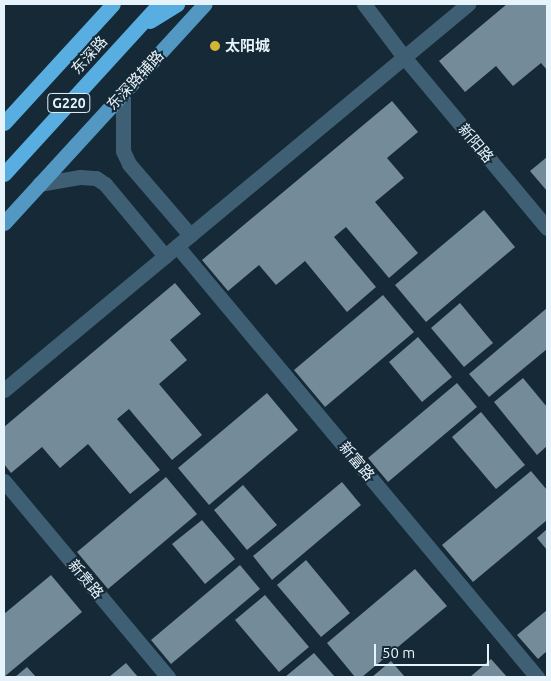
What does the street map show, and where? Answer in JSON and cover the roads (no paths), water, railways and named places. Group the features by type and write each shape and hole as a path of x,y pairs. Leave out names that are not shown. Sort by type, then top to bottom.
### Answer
{"highway":[{"name":"东深路","path":"4,123 113,4"},
{"name":"东深路","path":"4,174 159,4"},
{"path":"134,31 177,4"}],"main road":[{"name":"东深路辅路","path":"4,223 205,4"}],"street":[{"name":"新阳路","path":"364,4 404,57 547,228"},
{"path":"4,390 468,4"},
{"path":"123,93 123,150 129,164 190,235"},
{"name":"新富路","path":"39,184 80,177 96,178 105,184 171,251 537,677"},
{"name":"新贵路","path":"4,481 168,677"}],"place":[{"name":"太阳城","path":"215,46"}]}
